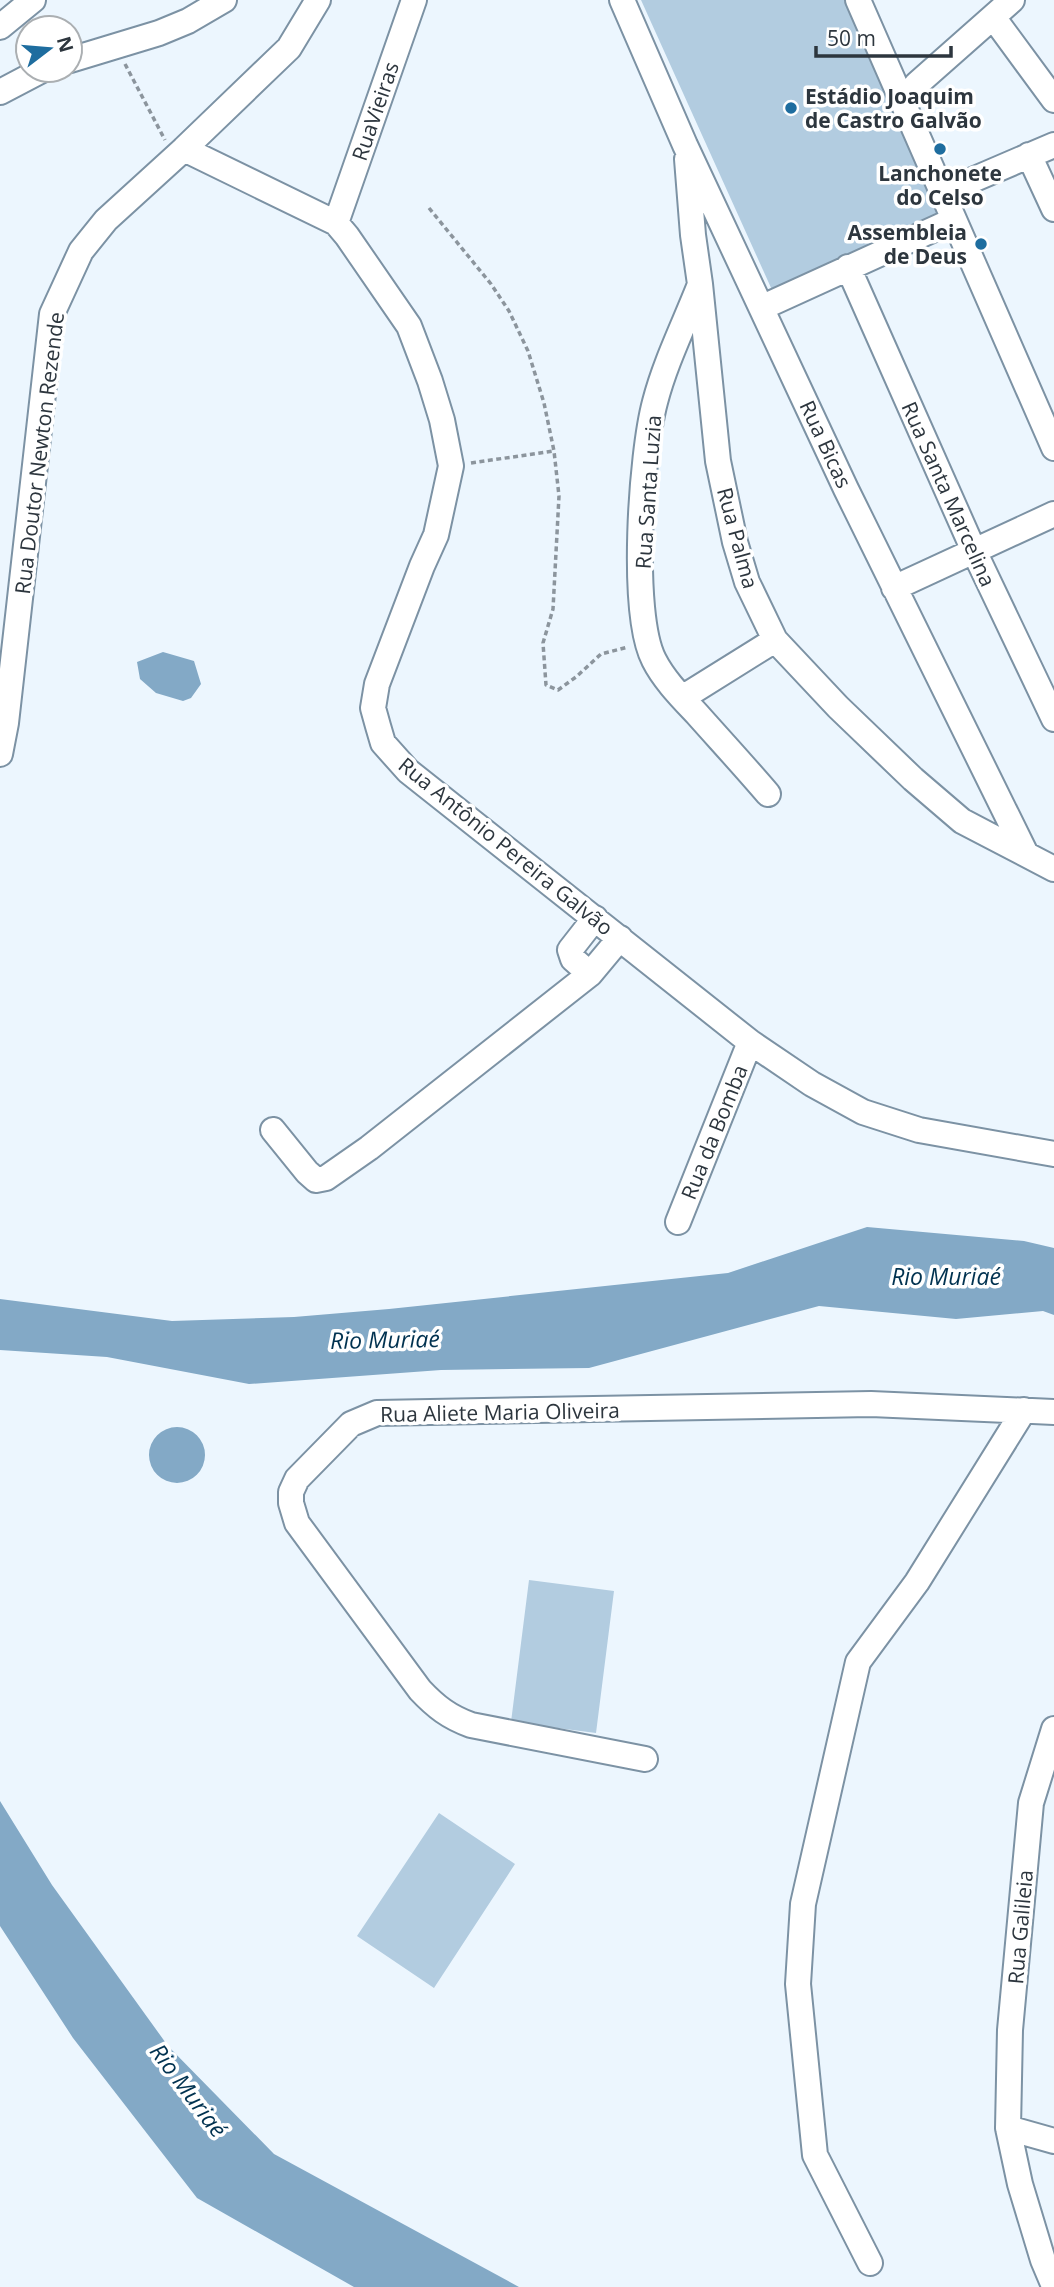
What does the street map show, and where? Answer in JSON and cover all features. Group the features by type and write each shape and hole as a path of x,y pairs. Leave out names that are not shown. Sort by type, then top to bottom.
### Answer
{"street":[{"path":"0,27 33,0"},
{"path":"84,56 178,25 224,0"},
{"name":"Rua Doutor Newton Rezende","path":"0,754 6,723 52,314 81,251 106,220 289,48 318,0"},
{"name":"RuaVieiras","path":"335,223 414,0"},
{"name":"Rua Bicas","path":"622,0 685,145 894,588 1024,852"},
{"path":"858,0 1054,448"},
{"path":"903,102 918,84 1012,0"},
{"path":"993,17 1054,100"},
{"name":"Rua Palma","path":"685,145 721,474 747,582 775,640 838,707 962,821 1024,852"},
{"path":"942,192 1054,145"},
{"name":"Rua Antônio Pereira Galvão","path":"179,153 335,223 348,236 409,326 430,381 442,420 451,466 436,535 377,684 373,708 383,743 408,771 750,1042 812,1084 863,1111 919,1130 1054,1154"},
{"path":"1029,155 1054,209"},
{"path":"763,307 954,220"},
{"name":"Rua Santa Marcelina","path":"848,267 974,551 1054,719"},
{"name":"Rua Santa Luzia","path":"700,284 655,402 648,440 641,544 641,607 647,642 654,661 682,698 768,794"},
{"path":"894,588 1054,514"},
{"path":"682,698 775,640"},
{"path":"1024,852 1054,869"},
{"path":"590,974 573,959 570,950 595,919"},
{"path":"273,1130 307,1172 316,1180 326,1178 380,1140 590,974 620,938"},
{"name":"Rua da Bomba","path":"678,1222 750,1042"},
{"name":"Rua Aliete Maria Oliveira","path":"645,1759 471,1725 450,1717 436,1707 420,1690 297,1523 291,1492 297,1479 351,1424 377,1413 871,1404 1054,1412"},
{"path":"870,2263 815,2155 798,1984 803,1904 847,1699 858,1662 917,1582 1024,1410"},
{"name":"Rua Galileia","path":"1054,1729 1031,1803 1010,2030 1009,2128 1020,2184 1042,2260 1054,2286"},
{"path":"1009,2128 1054,2141"}],"path":[{"path":"116,46 179,153"},
{"path":"429,208 491,284 509,311 528,351 544,403 554,451 559,496 553,609 543,643 546,685 558,690 601,654 647,642"},
{"path":"451,466 554,451"}],"shaded area":[{"name":"Estádio Joaquim de Castro Galvão","path":"641,0 844,0 938,216 772,290"},
{"path":"529,1580 614,1591 596,1733 511,1722"},
{"path":"439,1813 515,1864 434,1988 357,1936"}],"water":[{"path":"163,652 194,661 201,684 191,698 183,701 156,693 140,679 137,662"},
{"name":"Rio Muriaé","path":"867,1227 1024,1241 1054,1248 1054,1315 1043,1311 956,1319 819,1306 589,1368 441,1370 249,1384 107,1357 0,1350 0,1299 172,1321 294,1317 728,1273"},
{"path":"171,1427 183,1427 193,1431 201,1439 205,1455 201,1471 193,1479 183,1483 171,1483 161,1479 153,1471 149,1461 149,1449 153,1439 161,1431"},
{"name":"Rio Muriaé","path":"0,1801 52,1885 168,2046 274,2154 519,2287 354,2287 197,2198 73,2038 0,1926"}],"place":[{"name":"Estádio Joaquim de Castro Galvão","path":"791,108"},
{"name":"Lanchonete do Celso","path":"940,149"},
{"name":"Assembleia de Deus","path":"981,244"}]}
